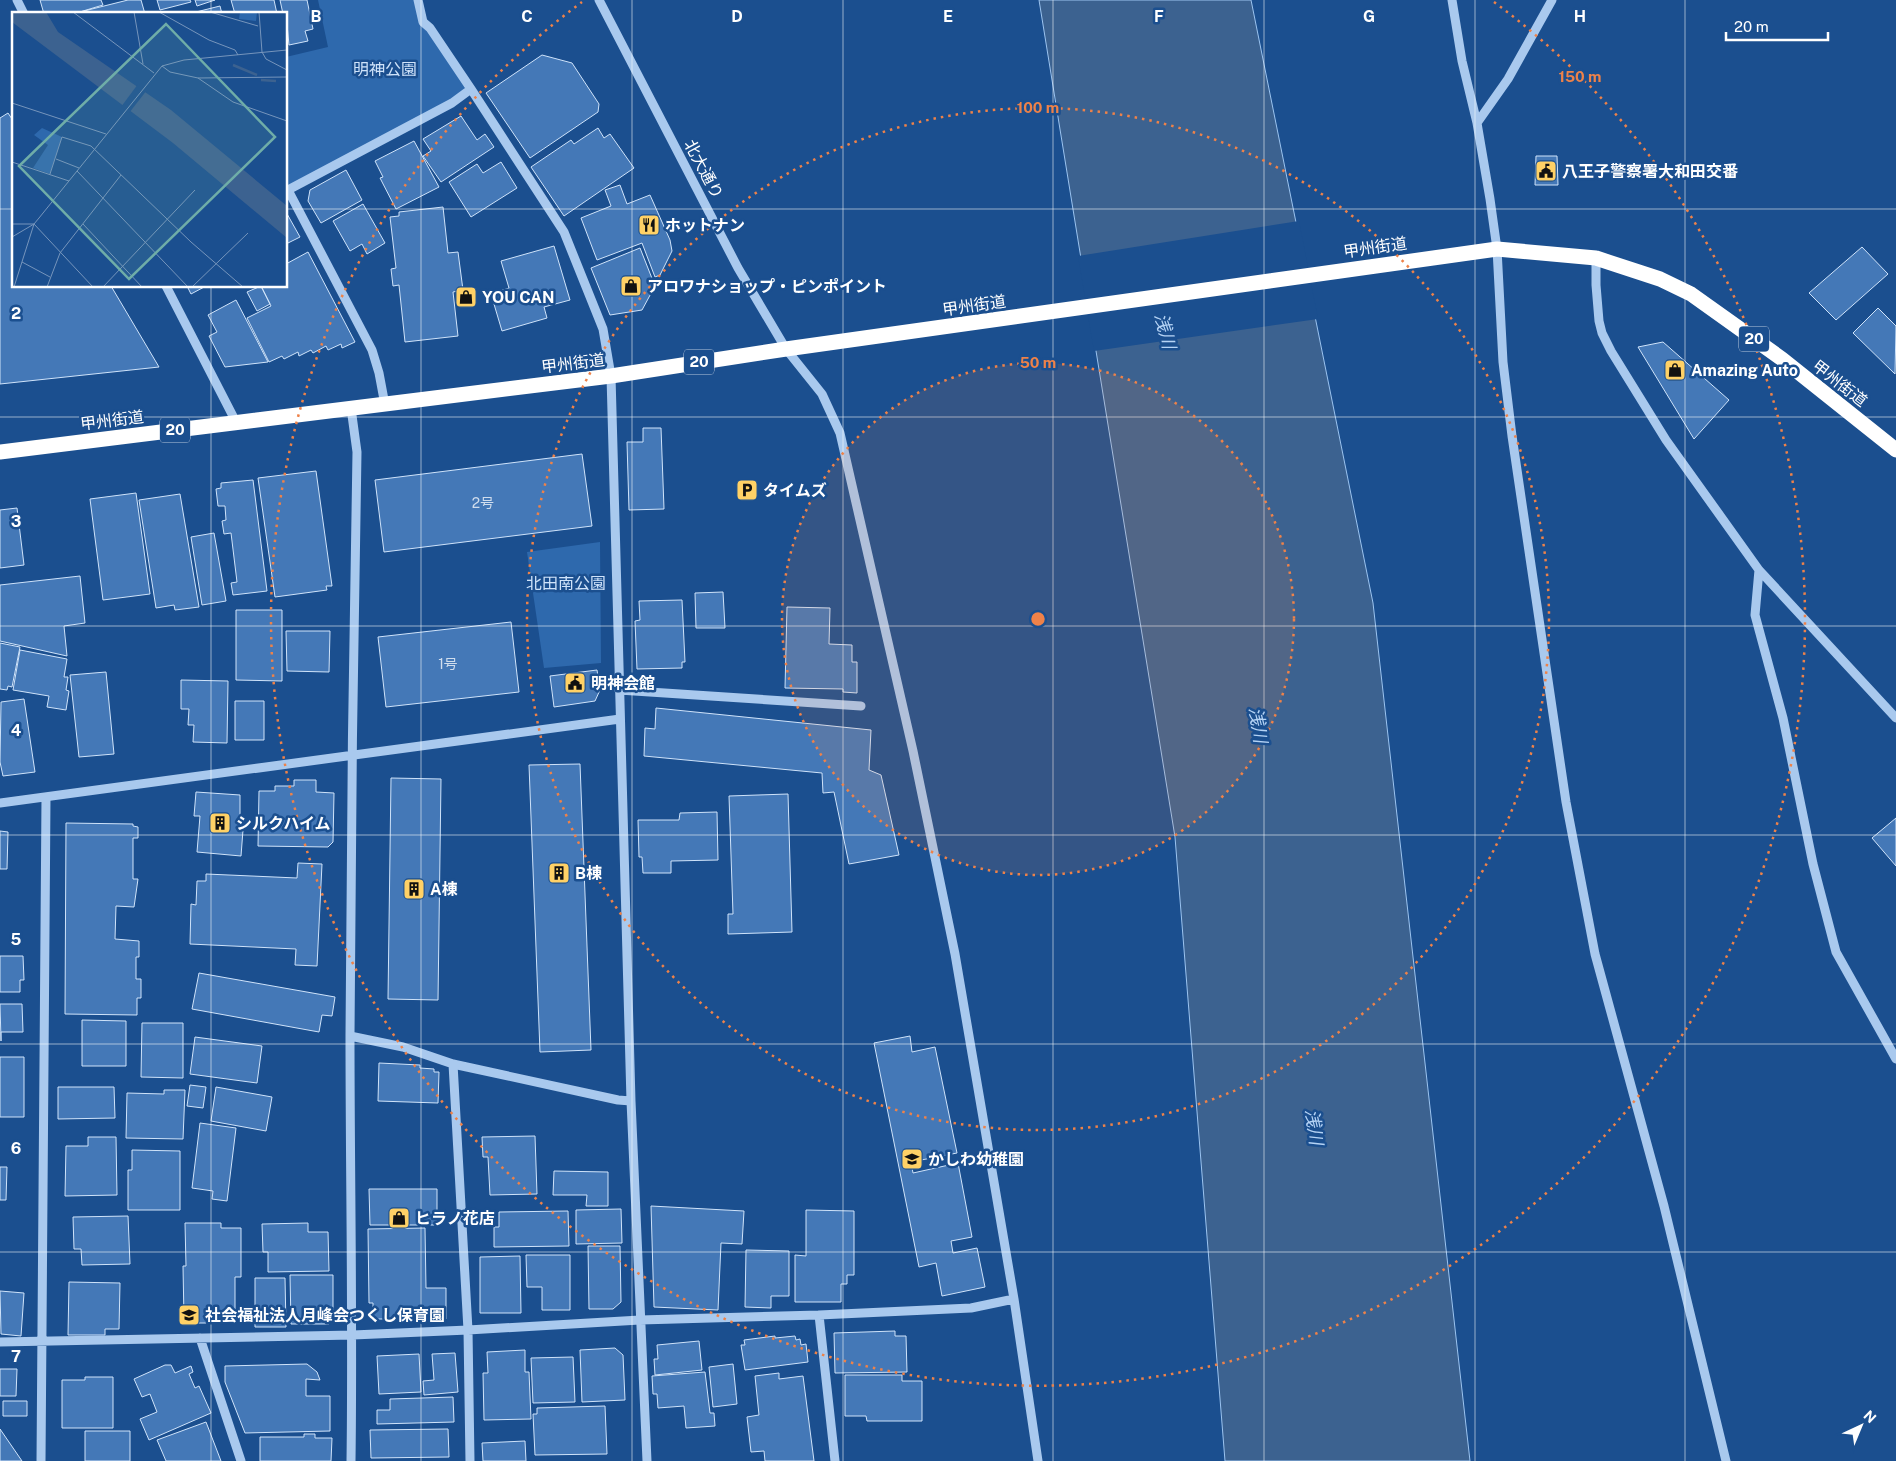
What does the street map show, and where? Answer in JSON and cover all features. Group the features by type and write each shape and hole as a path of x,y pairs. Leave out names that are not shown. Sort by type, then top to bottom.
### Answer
{"highway":[{"name":"甲州街道","path":"0,452 611,376 786,349 1496,249 1596,258 1660,279 1691,294 1782,359 1896,450"}],"street":[{"path":"17,0 23,12"},
{"path":"418,0 423,22 430,28 471,89 564,232 603,329 611,376 631,1101 647,1461"},
{"name":"北大通り","path":"599,0 738,268 786,349 822,394 840,432 848,459 913,751 955,954 1014,1299 1038,1461"},
{"path":"1452,0 1462,61 1477,123 1496,249 1503,362 1520,499 1543,634 1566,802 1592,935 1686,1295 1726,1461"},
{"path":"1477,123 1508,79 1552,0"},
{"path":"288,190 452,103 471,89"},
{"path":"288,193 372,350 379,373 384,405"},
{"path":"1596,258 1599,321 1611,351 1666,440 1759,570 1896,718"},
{"path":"167,288 236,422"},
{"path":"350,1461 353,1335 350,1036 356,452 351,408"},
{"path":"1759,570 1755,615 1783,718 1813,864 1836,952 1896,1059"},
{"path":"619,690 861,706"},
{"path":"0,804 620,719"},
{"path":"41,1461 46,797"},
{"path":"350,1036 404,1048 453,1064 618,1100 631,1101"},
{"path":"453,1064 468,1330 470,1461"},
{"path":"0,1342 353,1335 640,1320 819,1316 971,1308 1014,1299"},
{"path":"819,1316 835,1461"},
{"path":"200,1338 241,1461"}],"green space":[{"name":"明神公園","path":"318,0 418,0 423,22 471,89 288,190 288,57 328,47"},
{"name":"北田南公園","path":"600,542 601,663 544,668 527,552"}],"water":[{"name":"浅川","path":"1039,0 1251,0 1373,603 1470,1461 1225,1461 1175,837"}],"pier":[{"path":"1299,221 1318,319 1094,351 1078,256"}],"building":[{"path":"40,0 101,0 103,5 80,12 43,12"},
{"path":"128,0 141,0 144,12 80,12"},
{"path":"157,0 190,0 191,2 160,10"},
{"path":"195,0 215,0 197,6"},
{"path":"231,0 274,0 277,12 234,12"},
{"path":"280,0 307,0 313,29 305,31 308,41 289,45 288,12 283,12"},
{"path":"220,6 222,12 196,12"},
{"path":"542,55 572,63 599,104 598,112 530,158 486,93"},
{"path":"8,113 12,119 12,288 112,288 159,367 0,384 0,118"},
{"path":"461,116 477,140 485,134 494,147 441,182 423,156 431,151 423,139"},
{"path":"598,128 604,138 610,134 634,168 564,216 531,167 571,140 574,144"},
{"path":"414,141 439,187 396,209 380,178 383,177 375,161"},
{"name":"八王子警察署大和田交番","path":"1536,156 1557,156 1558,185 1535,185"},
{"path":"501,162 517,188 471,217 449,182 477,164 483,173"},
{"path":"346,170 362,200 321,223 308,201 310,190"},
{"path":"620,185 627,204 650,195 670,240 672,251 660,275 655,277 642,243 597,260 581,218 611,206 605,190"},
{"path":"363,204 385,243 367,254 362,244 350,251 333,221"},
{"path":"443,207 448,253 458,252 463,290 453,292 458,336 405,342 399,285 393,286 391,269 396,268 390,217 399,216 399,212"},
{"path":"288,216 300,237 288,243"},
{"path":"554,246 570,300 544,307 547,318 502,331 491,294 509,288 501,261"},
{"path":"1862,247 1888,274 1836,320 1809,293"},
{"path":"640,248 655,286 642,310 610,315 591,268"},
{"path":"308,252 355,342 342,348 341,344 328,350 326,346 313,353 311,350 299,356 298,352 284,359 282,356 269,362 247,318 271,306 262,288 288,288 288,263"},
{"path":"188,288 202,288 191,294"},
{"path":"262,288 270,304 257,311 247,292"},
{"path":"236,300 268,362 225,367 209,336 217,332 208,315"},
{"path":"1878,308 1896,326 1895,374 1853,333"},
{"path":"1663,342 1729,400 1694,439 1638,347"},
{"path":"643,428 661,428 664,509 629,510 627,442 643,442"},
{"path":"582,454 592,526 384,552 375,480"},
{"path":"316,471 332,586 326,586 327,590 275,597 258,478"},
{"path":"253,480 267,591 233,595 231,583 237,582 231,533 224,534 222,521 226,520 225,506 218,506 216,489 221,488 221,483"},
{"path":"136,493 150,594 103,600 90,499"},
{"path":"180,494 199,607 175,610 174,605 156,608 139,500"},
{"path":"17,508 24,565 0,568 0,510"},
{"path":"214,533 226,601 202,605 191,537"},
{"path":"80,576 85,623 64,626 67,656 0,641 0,585"},
{"path":"723,592 725,628 696,628 695,593"},
{"path":"682,600 685,662 682,662 682,668 637,669 635,621 640,620 639,601"},
{"path":"787,607 830,608 829,644 852,645 852,662 857,662 857,693 843,692 843,689 785,688"},
{"path":"236,610 282,610 282,681 236,680"},
{"path":"511,622 519,692 386,707 378,637"},
{"path":"286,631 330,631 329,672 287,671"},
{"path":"0,643 20,647 12,687 8,686 7,690 0,689"},
{"path":"20,650 67,659 64,677 68,677 66,690 69,691 66,710 47,707 49,696 13,690"},
{"name":"明神会館","path":"597,670 600,690 595,701 554,707 550,676"},
{"path":"106,672 114,754 79,757 70,675"},
{"path":"181,680 228,681 227,743 193,742 194,725 188,725 189,709 181,709"},
{"path":"24,699 35,772 3,776 0,762 1,702"},
{"path":"235,701 264,701 264,740 235,740"},
{"path":"656,708 871,730 869,770 881,775 899,855 849,864 834,792 823,793 822,773 644,756 645,728 655,729"},
{"name":"B棟","path":"580,764 591,1050 540,1052 529,765"},
{"name":"A棟","path":"391,778 441,779 438,1000 388,999"},
{"path":"294,780 316,780 316,792 334,793 333,842 328,847 258,846 259,791 275,791 275,786 294,786"},
{"name":"シルクハイム","path":"196,792 240,795 240,830 243,830 241,856 197,852 200,816 194,816"},
{"path":"788,794 792,932 728,934 728,914 733,914 729,796"},
{"path":"717,812 718,860 671,861 671,873 643,873 642,857 639,857 638,820 679,820 680,813"},
{"path":"1896,818 1896,866 1872,838"},
{"path":"66,823 133,824 133,826 138,827 138,838 133,838 133,879 138,879 134,907 116,906 115,939 139,941 139,957 136,957 136,979 141,979 141,998 137,998 137,1015 65,1014"},
{"path":"0,831 8,832 7,869 0,869"},
{"path":"298,863 322,864 317,966 295,965 296,949 190,944 191,904 196,905 197,881 206,881 206,874 297,878"},
{"path":"0,956 23,956 24,980 20,980 20,992 0,992"},
{"path":"199,973 335,997 332,1016 322,1015 319,1032 192,1009"},
{"path":"0,1004 22,1004 23,1032 1,1032 1,1041"},
{"path":"82,1020 126,1021 126,1066 82,1066"},
{"path":"142,1023 183,1023 183,1078 141,1077"},
{"path":"910,1036 912,1052 935,1047 957,1153 911,1162 913,1173 958,1163 972,1237 951,1241 953,1253 977,1248 985,1287 942,1296 936,1263 919,1267 874,1043"},
{"path":"195,1037 262,1046 257,1083 190,1074"},
{"path":"0,1057 24,1057 24,1117 0,1117"},
{"path":"379,1063 420,1065 420,1068 434,1069 434,1072 439,1072 438,1103 378,1101"},
{"path":"190,1085 206,1087 203,1108 187,1106"},
{"path":"58,1087 114,1087 115,1118 58,1119"},
{"path":"216,1087 272,1097 266,1131 211,1121"},
{"path":"164,1090 185,1090 183,1139 126,1138 127,1093 164,1094"},
{"path":"200,1123 236,1128 227,1201 212,1199 213,1191 192,1188"},
{"path":"535,1136 537,1194 490,1195 488,1157 483,1157 482,1137"},
{"path":"88,1137 116,1137 117,1195 65,1196 66,1146 88,1146"},
{"path":"132,1150 180,1151 180,1210 128,1210 128,1170 132,1170"},
{"path":"0,1167 7,1167 6,1200 0,1200"},
{"path":"554,1171 608,1172 608,1206 586,1206 587,1195 553,1195"},
{"path":"369,1189 437,1189 437,1225 370,1225"},
{"path":"651,1206 744,1211 742,1244 721,1243 718,1310 654,1307"},
{"path":"621,1209 622,1243 576,1244 576,1210"},
{"path":"806,1210 854,1211 854,1275 847,1275 847,1284 841,1284 841,1302 795,1302 795,1255 806,1256"},
{"path":"568,1211 569,1246 494,1247 494,1227 499,1227 499,1212"},
{"path":"128,1216 130,1264 82,1265 81,1249 74,1249 73,1217"},
{"path":"185,1223 221,1223 221,1228 241,1228 241,1277 235,1277 235,1318 216,1319 216,1323 188,1323 187,1319 184,1319 183,1266 186,1266"},
{"path":"308,1223 308,1232 328,1232 329,1271 268,1272 268,1252 263,1252 262,1224"},
{"path":"425,1228 426,1288 446,1288 446,1319 373,1319 373,1303 369,1303 368,1229"},
{"path":"588,1246 620,1246 621,1302 613,1309 589,1309"},
{"path":"746,1250 789,1251 789,1296 771,1296 771,1308 745,1307"},
{"path":"526,1255 570,1255 570,1310 542,1310 542,1287 527,1287"},
{"path":"520,1256 521,1313 480,1313 480,1257"},
{"path":"290,1275 333,1275 333,1318 329,1324 291,1324"},
{"path":"255,1278 285,1278 286,1327 255,1327"},
{"path":"69,1282 120,1283 119,1329 105,1329 105,1335 68,1335"},
{"path":"0,1291 24,1293 21,1336 1,1334"},
{"path":"895,1331 895,1336 906,1336 907,1372 835,1373 834,1333"},
{"path":"775,1336 775,1338 795,1336 796,1340 800,1339 801,1345 806,1344 808,1362 745,1370 741,1345 745,1345 744,1340"},
{"path":"699,1341 702,1370 655,1375 654,1359 658,1359 657,1345"},
{"path":"615,1348 623,1355 625,1400 582,1402 580,1350"},
{"path":"525,1350 525,1372 529,1372 531,1419 484,1420 483,1373 488,1373 487,1352"},
{"path":"455,1353 458,1392 424,1395 423,1381 434,1380 432,1354"},
{"path":"419,1354 421,1392 379,1394 377,1356"},
{"path":"573,1357 575,1402 533,1403 531,1358"},
{"path":"307,1364 317,1372 320,1380 306,1379 306,1396 330,1396 330,1431 245,1433 225,1382 225,1366"},
{"path":"733,1364 737,1404 713,1407 709,1367"},
{"path":"165,1365 171,1365 175,1373 191,1366 193,1372 189,1374 195,1388 199,1386 211,1413 149,1440 140,1419 157,1412 150,1394 142,1397 134,1379"},
{"path":"0,1369 17,1369 16,1396 0,1396"},
{"path":"705,1372 710,1413 714,1413 715,1426 686,1428 684,1406 658,1408 657,1394 653,1394 652,1376"},
{"path":"779,1373 779,1379 803,1376 814,1461 765,1461 764,1451 751,1452 747,1417 759,1415 755,1376"},
{"path":"845,1375 902,1375 902,1381 922,1381 922,1421 867,1421 866,1416 845,1416"},
{"path":"85,1377 113,1377 113,1428 62,1428 62,1380 85,1380"},
{"path":"453,1397 454,1422 377,1424 377,1410 390,1410 390,1399"},
{"path":"3,1401 27,1401 27,1416 3,1416"},
{"path":"605,1406 607,1454 535,1455 533,1414 537,1414 537,1408"},
{"path":"206,1422 221,1461 166,1461 157,1440"},
{"path":"0,1429 22,1461 0,1461"},
{"path":"448,1429 449,1457 371,1458 370,1430"},
{"path":"85,1431 130,1431 130,1461 85,1461"},
{"path":"304,1434 315,1434 315,1438 332,1438 331,1461 260,1461 260,1437 304,1437"},
{"path":"525,1441 526,1461 483,1461 482,1443"}],"place":[{"name":"八王子警察署大和田交番","path":"1546,171"},
{"name":"ホットナン","path":"649,225"},
{"name":"アロワナショップ・ピンポイント","path":"631,286"},
{"name":"YOU CAN","path":"466,297"},
{"name":"Amazing Auto","path":"1675,370"},
{"name":"タイムズ","path":"747,490"},
{"name":"明神会館","path":"575,683"},
{"name":"シルクハイム","path":"220,823"},
{"name":"B棟","path":"559,873"},
{"name":"A棟","path":"414,889"},
{"name":"かしわ幼稚園","path":"912,1159"},
{"name":"ヒラノ花店","path":"399,1218"},
{"name":"社会福祉法人月峰会つくし保育園","path":"189,1315"}]}
